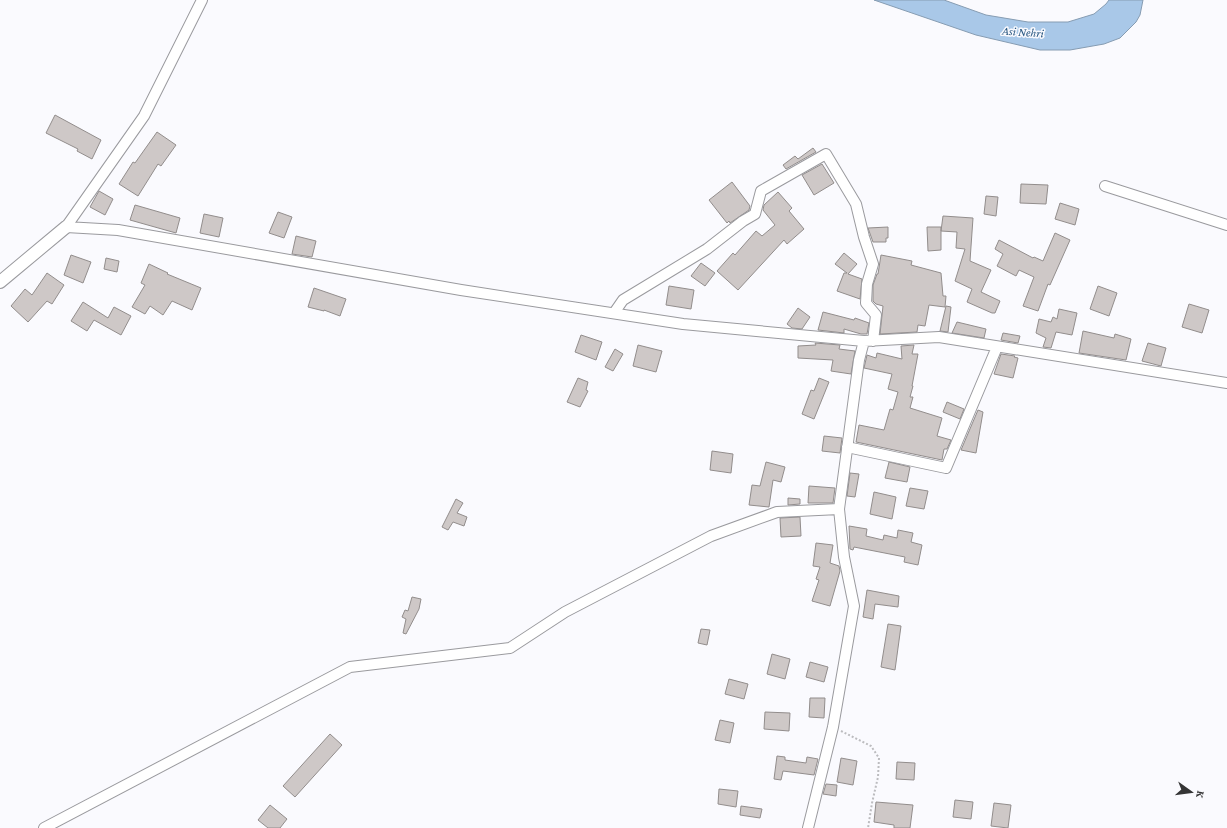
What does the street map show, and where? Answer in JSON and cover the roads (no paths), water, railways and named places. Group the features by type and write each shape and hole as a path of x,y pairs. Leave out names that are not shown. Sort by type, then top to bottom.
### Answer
{"street":[{"path":"0,282 66,227 144,116 202,0"},
{"path":"614,313 623,300 707,249 743,221 755,214 761,191 826,154 856,204 864,237 873,264 867,284 866,303 876,315 868,341 859,360 839,509 844,557 854,606 833,727 808,828"},
{"path":"1105,186 1227,225"},
{"path":"66,227 118,230 461,290 683,324 868,341 939,338 1227,383"},
{"path":"847,447 946,468 997,347"},
{"path":"44,828 350,667 510,648 565,612 711,536 777,512 839,509"}],"water":[{"name":"Asi Nehri","path":"874,0 944,0 986,15 1028,22 1068,22 1094,14 1109,0 1143,0 1140,15 1136,22 1120,38 1104,44 1070,50 1040,50 976,35"}]}
